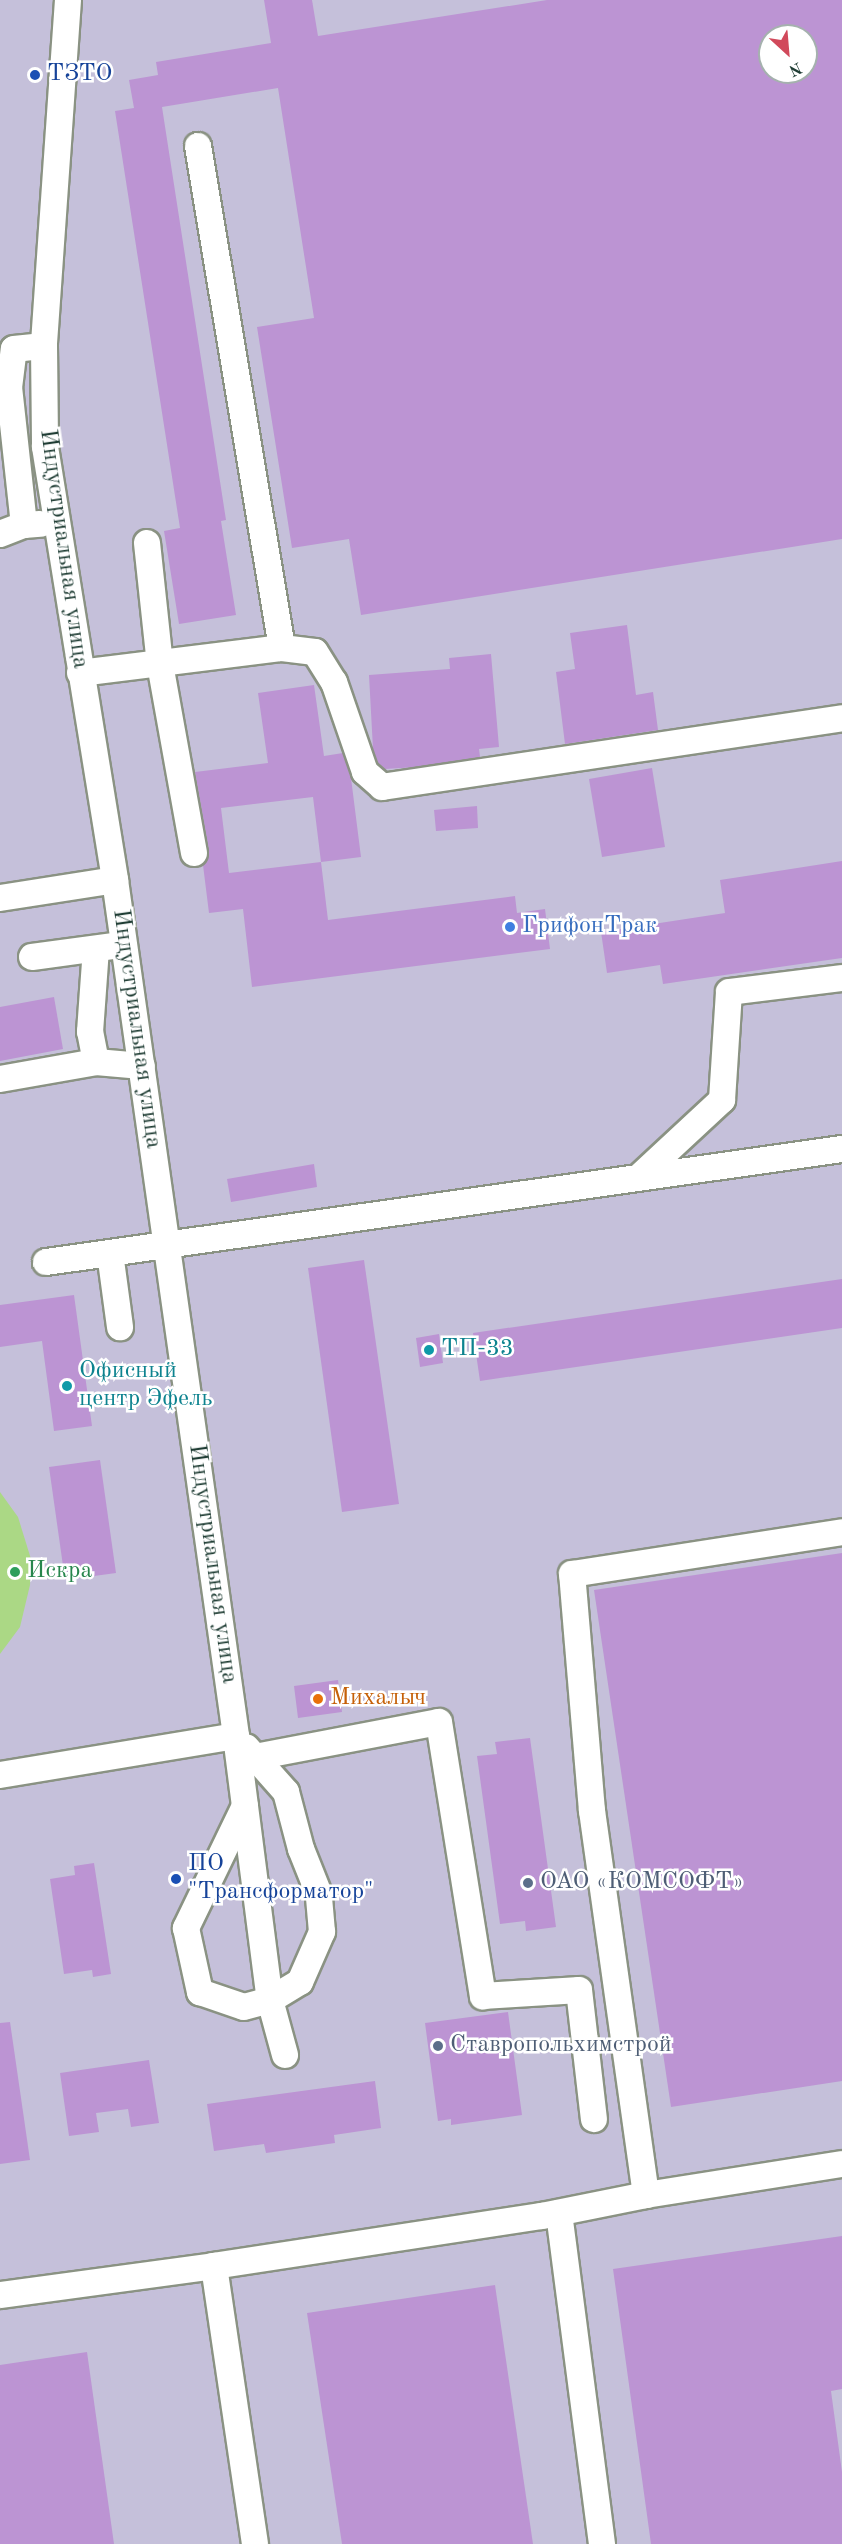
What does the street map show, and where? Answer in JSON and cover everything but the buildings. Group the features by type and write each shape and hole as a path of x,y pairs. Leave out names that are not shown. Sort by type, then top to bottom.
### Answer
{"street":[{"name":"Индустриальная улица","path":"68,0 44,346 45,447 115,880 142,1066 236,1736 270,2000 285,2055"},
{"path":"198,146 282,648"},
{"path":"24,525 9,388 14,349 44,346"},
{"path":"0,534 24,525 56,524"},
{"path":"147,543 160,664 194,853"},
{"path":"80,673 282,648 315,652 334,682 365,772 382,787 842,718"},
{"path":"0,898 115,880"},
{"path":"32,957 124,945"},
{"path":"96,948 90,1032 96,1062"},
{"path":"638,1178 722,1100 729,992 842,978"},
{"path":"0,1079 96,1062 142,1066"},
{"path":"46,1263 842,1149"},
{"path":"110,1253 120,1327"},
{"path":"646,2195 592,1811 572,1574 842,1532"},
{"path":"255,1757 440,1722 483,1996 579,1990 594,2119"},
{"path":"0,1775 236,1736 286,1792 301,1849 319,1894 322,1932 300,1982 270,2000 244,2007 200,1992 186,1928 245,1806"},
{"path":"0,2295 214,2266 559,2213 646,2195 842,2164"},
{"path":"559,2213 602,2544"},
{"path":"214,2266 255,2544"}],"shaded area":[{"path":"0,0 842,0 842,2544 0,2544"}],"green space":[{"name":"Искра","path":"0,1492 18,1517 31,1559 30,1585 20,1627 0,1654"}],"place":[{"name":"ТЗТО","path":"35,75"},
{"name":"ГрифонТрак","path":"510,927"},
{"name":"ТП-33","path":"429,1350"},
{"name":"Офисный центр Эфель","path":"67,1386"},
{"name":"Искра","path":"15,1572"},
{"name":"Михалыч","path":"318,1699"},
{"name":"ПО \"Трансформатор\"","path":"176,1879"},
{"name":"ОАО «КОМСОФТ»","path":"528,1883"},
{"name":"Ставропольхимстрой","path":"438,2046"}]}
